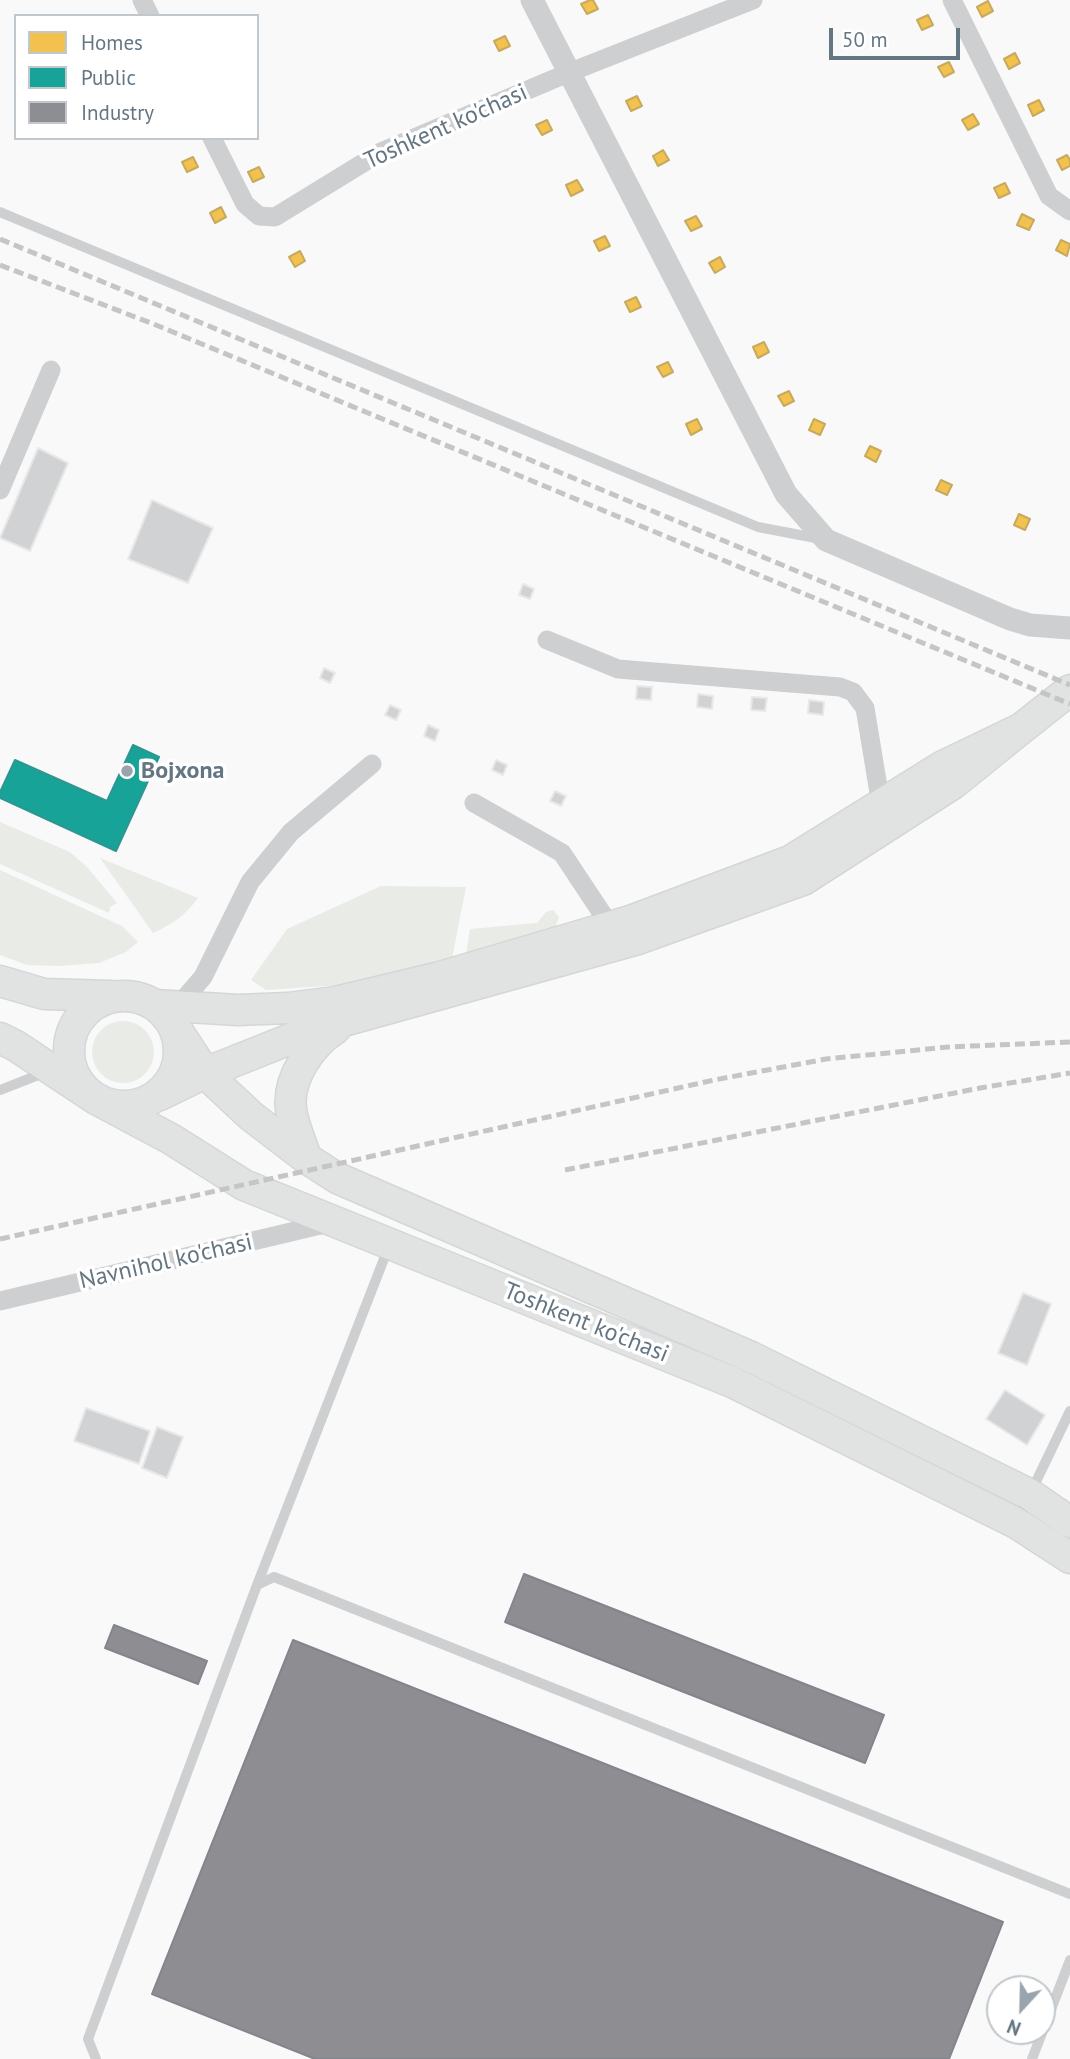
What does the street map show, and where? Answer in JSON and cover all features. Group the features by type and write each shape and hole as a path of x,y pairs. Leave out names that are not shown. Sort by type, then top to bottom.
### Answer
{"main road":[{"path":"0,1038 60,1065 74,1076 83,1089 109,1105 122,1107 148,1102 205,1073 318,1028 803,880 954,783 1070,690"},
{"path":"0,981 44,994 131,996 144,999 168,1012 288,1008 335,1002 612,937 633,920 790,860 943,766 1021,729"},
{"path":"60,1065 75,1025 86,1011 101,1001 118,996"},
{"path":"159,1095 170,1083 177,1069 179,1046 168,1012"},
{"name":"Toshkent ko'chasi","path":"168,1012 205,1073 251,1116 337,1178 751,1357 1029,1494 1070,1522"},
{"path":"306,1157 291,1111 290,1099 295,1083 309,1052 325,1035 352,1019"},
{"name":"Toshkent ko'chasi","path":"96,1099 171,1139 244,1185 732,1382 1016,1523 1070,1558"}],"street":[{"path":"531,0 786,494 826,540 1010,619 1030,625 1070,628"},
{"path":"568,73 753,0"},
{"path":"952,0 1049,196 1070,211"},
{"name":"Toshkent ko'chasi","path":"213,140 245,204 259,215 275,217 381,152 568,73"},
{"path":"0,490 51,370"},
{"path":"547,639 618,668 840,687 853,692 865,708 881,805"},
{"path":"168,1012 203,976 250,882 291,832 372,764"},
{"path":"474,803 562,853 612,937"},
{"name":"Navnihol ko'chasi","path":"0,1301 333,1222"}],"lane":[{"path":"0,212 758,527 826,540"},
{"path":"0,1090 60,1065"},
{"path":"96,2059 88,2039 257,1585 390,1243"},
{"path":"1016,1523 1070,1411"},
{"path":"257,1585 274,1577 1070,1894"},
{"path":"1032,2059 1070,1960"}],"shaded area":[{"path":"0,822 70,852 87,867 117,903 110,907 109,913 0,864"},
{"path":"100,858 198,898 178,919 153,933"},
{"path":"0,870 122,926 138,942 126,952 99,963 27,965 0,955"},
{"path":"381,886 466,887 451,964 356,984 266,990 251,980 287,929"},
{"path":"553,910 559,917 553,933 465,962 470,929 537,923 546,912"},
{"path":"117,1021 129,1021 145,1030 152,1040 152,1064 145,1074 129,1083 117,1083 106,1078 97,1069 92,1058 92,1046 97,1035 106,1026"}],"building: Homes":[{"path":"593,0 598,9 587,14 581,4"},
{"path":"988,1 993,11 982,17 977,7"},
{"path":"928,15 933,25 922,30 917,20"},
{"path":"505,36 510,46 499,51 494,41"},
{"path":"1015,53 1020,63 1009,69 1004,59"},
{"path":"949,62 954,72 944,77 938,67"},
{"path":"637,96 642,106 631,111 626,101"},
{"path":"1039,100 1044,110 1033,116 1028,105"},
{"path":"973,114 979,124 968,130 962,120"},
{"path":"547,120 552,130 542,135 536,125"},
{"path":"663,150 669,160 658,166 653,156"},
{"path":"1067,155 1070,166 1062,170 1057,160"},
{"path":"193,157 198,167 187,172 182,162"},
{"path":"259,167 264,177 253,182 248,172"},
{"path":"577,180 583,190 571,196 566,185"},
{"path":"1005,183 1010,193 999,198 994,188"},
{"path":"221,207 226,217 215,223 210,213"},
{"path":"1022,214 1034,220 1029,230 1017,225"},
{"path":"696,216 702,226 691,231 685,221"},
{"path":"605,236 610,246 599,251 594,241"},
{"path":"1061,240 1070,244 1067,256 1056,250"},
{"path":"300,251 305,261 295,267 289,257"},
{"path":"720,257 725,267 715,273 709,263"},
{"path":"636,297 641,307 630,312 625,302"},
{"path":"764,342 769,352 758,358 753,347"},
{"path":"668,362 673,372 663,377 657,367"},
{"path":"789,391 794,401 784,406 778,396"},
{"path":"697,419 702,429 691,435 686,424"},
{"path":"814,419 825,424 820,435 809,430"},
{"path":"870,446 881,451 876,462 865,456"},
{"path":"941,480 952,485 947,495 936,490"},
{"path":"1019,514 1030,519 1025,530 1014,525"}],"building: Public":[{"path":"133,745 159,757 116,851 0,798 0,792 15,760 107,801"}],"building: Industry":[{"path":"524,1574 884,1715 865,1763 505,1622"},
{"path":"114,1625 207,1661 198,1684 105,1648"},
{"path":"293,1640 1003,1922 949,2059 315,2059 152,1994"}],"building: Other":[{"path":"38,448 68,463 30,551 0,538"},
{"path":"152,500 213,528 188,583 128,559"},
{"path":"523,584 534,589 530,599 519,595"},
{"path":"324,668 335,673 330,683 320,678"},
{"path":"637,686 652,687 651,700 636,699"},
{"path":"698,694 713,696 712,709 697,707"},
{"path":"752,697 767,698 765,711 751,710"},
{"path":"809,700 824,702 823,715 808,713"},
{"path":"390,705 401,710 396,720 385,715"},
{"path":"428,725 439,730 435,741 424,736"},
{"path":"496,760 507,765 503,775 492,770"},
{"path":"555,791 566,796 561,806 550,801"},
{"path":"1023,1293 1051,1304 1027,1365 998,1353"},
{"path":"1005,1390 1045,1415 1027,1445 986,1419"},
{"path":"86,1408 150,1431 139,1464 74,1441"},
{"path":"157,1427 183,1437 167,1478 142,1468"}],"railway":[{"path":"0,239 1070,685"},
{"path":"0,265 156,325 1070,704"},
{"path":"0,1239 714,1080 826,1059 948,1047 1070,1042"},
{"path":"565,1170 980,1088 1070,1073"}],"place":[{"name":"Bojxona","path":"127,771"}]}
